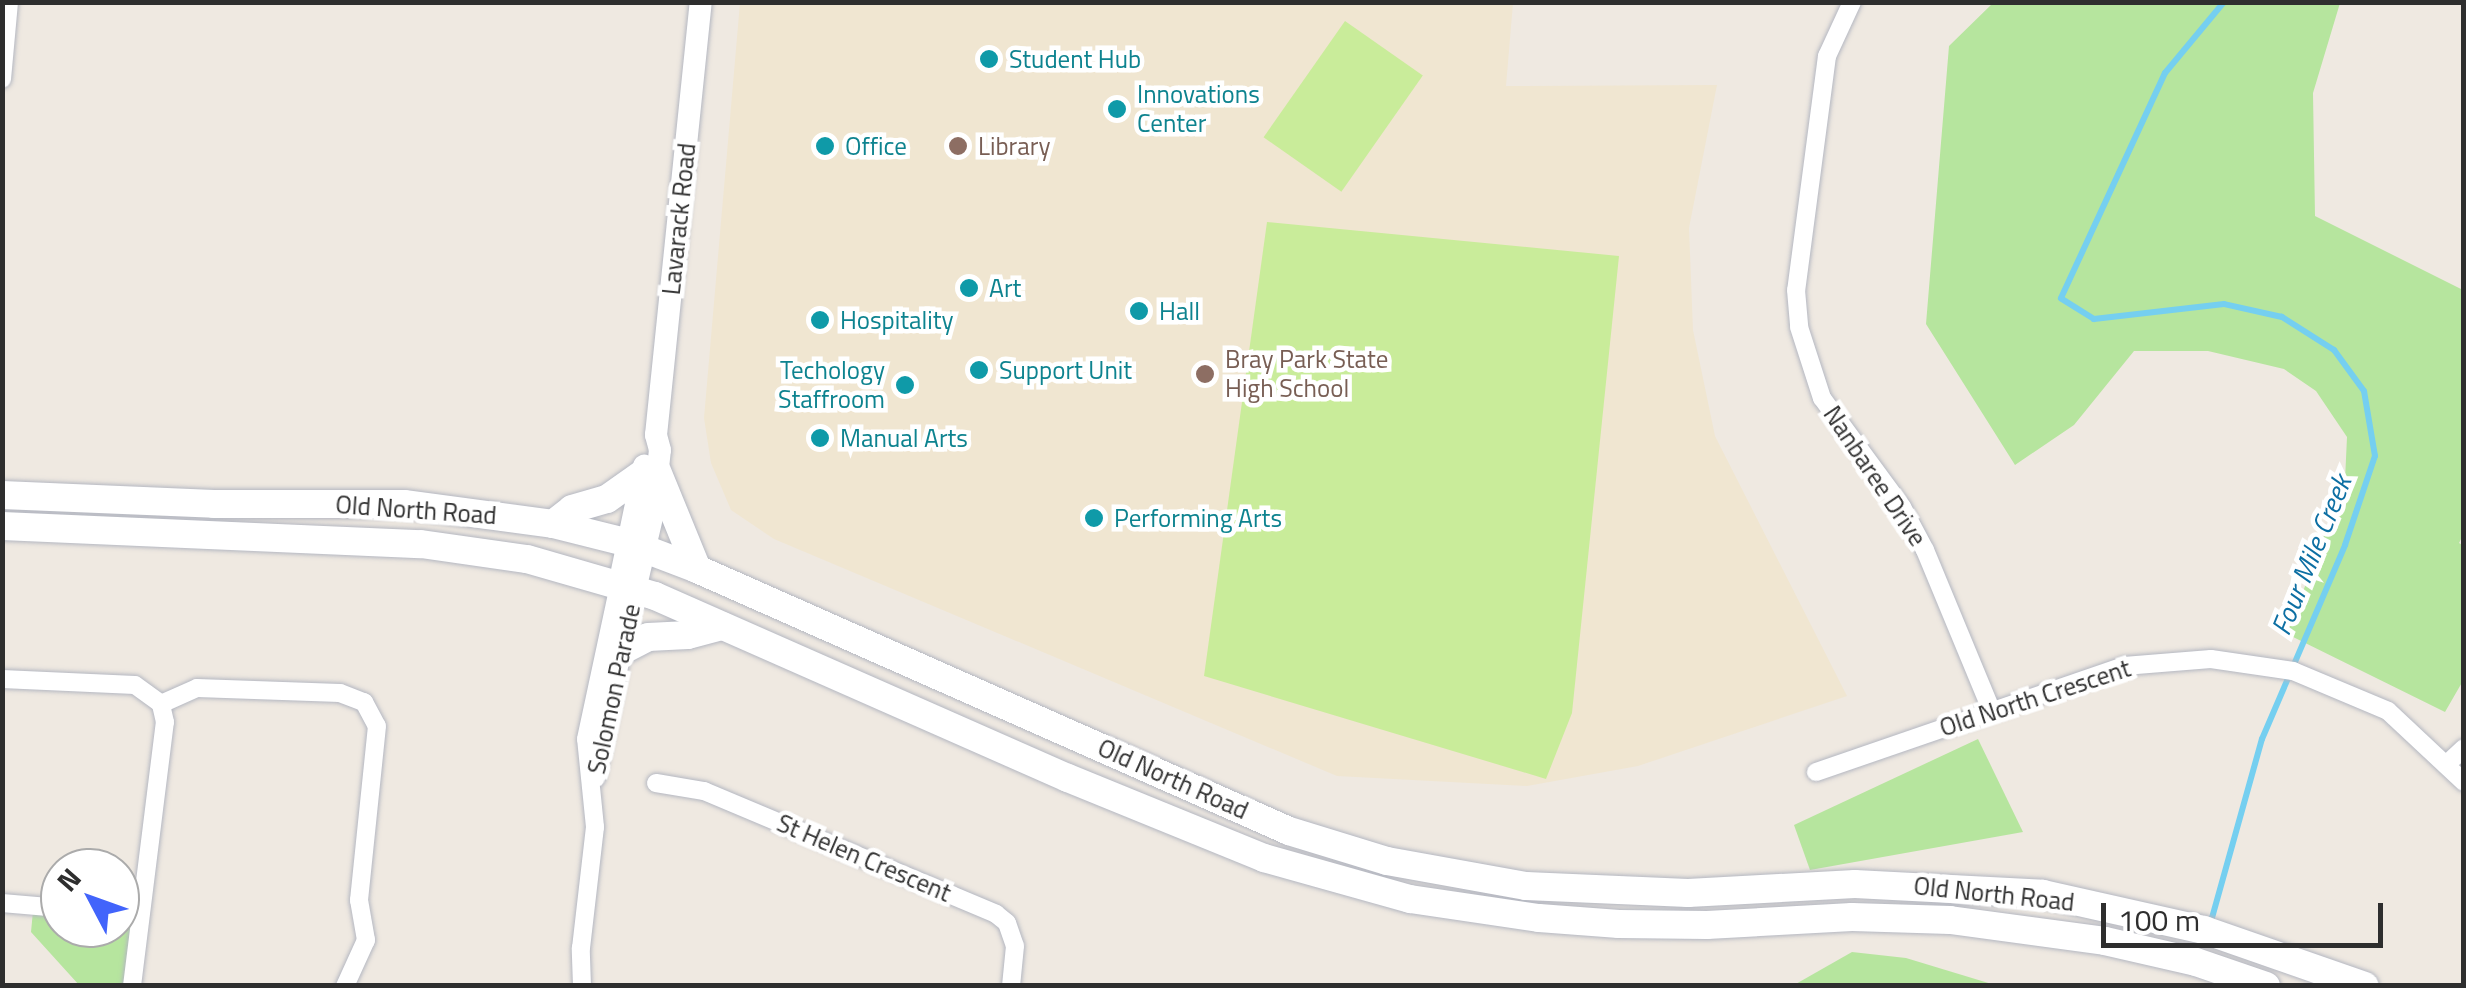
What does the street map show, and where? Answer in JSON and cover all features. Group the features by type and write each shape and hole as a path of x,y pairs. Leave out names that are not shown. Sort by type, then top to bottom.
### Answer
{"main road":[{"path":"553,524 572,508 607,499 650,473 697,569"},
{"name":"Old North Road","path":"2,495 214,504 404,504 553,524 636,546 697,569 1289,831 1387,862 1526,886 1688,893 1874,884 2042,894 2204,930 2365,986"},
{"name":"Old North Road","path":"2,526 421,544 528,559 627,587 1264,858 1410,899 1539,918 1620,924 1706,925 1852,917 1968,922 2105,941 2196,962 2266,986"},
{"path":"621,651 648,637 688,635 722,626"}],"street":[{"path":"2,79 9,2"},
{"name":"Lavarack Road","path":"627,587 656,434 701,2"},
{"name":"Nanbaree Drive","path":"1852,2 1828,56 1796,290 1799,328 1822,398 1902,508 1925,550 1992,709"},
{"name":"Solomon Parade","path":"594,788 621,651 627,587"},
{"name":"Solomon Parade","path":"582,986 581,948 595,828 594,788 586,740 627,587"},
{"name":"Old North Crescent","path":"1816,772 2124,666 2181,660 2252,664 2332,684 2388,711 2464,782"},
{"path":"2,679 135,685 146,688 161,704 165,722 140,863"},
{"path":"161,704 197,688 340,693 354,696 370,709 376,726 359,900 366,940 345,986"},
{"path":"2448,764 2464,748"},
{"name":"St Helen Crescent","path":"656,783 704,791 996,914 1006,923 1015,946 1011,986"},
{"path":"2,903 40,906"},
{"path":"131,948 132,986"}],"shaded area":[{"name":"Bray Park State High School","path":"740,3 1513,3 1506,86 1717,85 1689,228 1693,330 1715,436 1847,696 1638,766 1527,786 1337,776 774,539 731,510 711,463 704,418"}],"green space":[{"path":"1994,2 2340,3 2313,93 2315,216 2463,290 2464,533 2459,543 2464,546 2464,679 2445,712 2287,634 2345,480 2347,437 2316,391 2284,369 2208,351 2134,351 2074,425 2015,465 1926,324 1949,46"},
{"path":"1345,21 1423,75 1341,192 1264,137"},
{"path":"1267,222 1619,256 1572,713 1546,779 1204,676"},
{"path":"1978,739 2023,832 1810,870 1794,825"},
{"path":"33,911 40,912 40,942 31,932"},
{"path":"45,948 129,948 125,985 79,985"},
{"path":"1852,952 1906,958 1995,985 1794,985"}],"waterway":[{"name":"Four Mile Creek","path":"2210,925 2262,739 2345,545 2375,456 2364,391 2334,350 2282,317 2224,304 2094,319 2061,298 2165,73 2224,2"}],"place":[{"name":"Student Hub","path":"989,59"},
{"name":"Innovations Center","path":"1117,109"},
{"name":"Office","path":"825,146"},
{"name":"Library","path":"958,146"},
{"name":"Art","path":"969,288"},
{"name":"Hall","path":"1139,311"},
{"name":"Hospitality","path":"820,320"},
{"name":"Support Unit","path":"979,370"},
{"name":"Bray Park State High School","path":"1205,374"},
{"name":"Techology Staffroom","path":"905,385"},
{"name":"Manual Arts","path":"820,438"},
{"name":"Performing Arts","path":"1094,518"}]}
